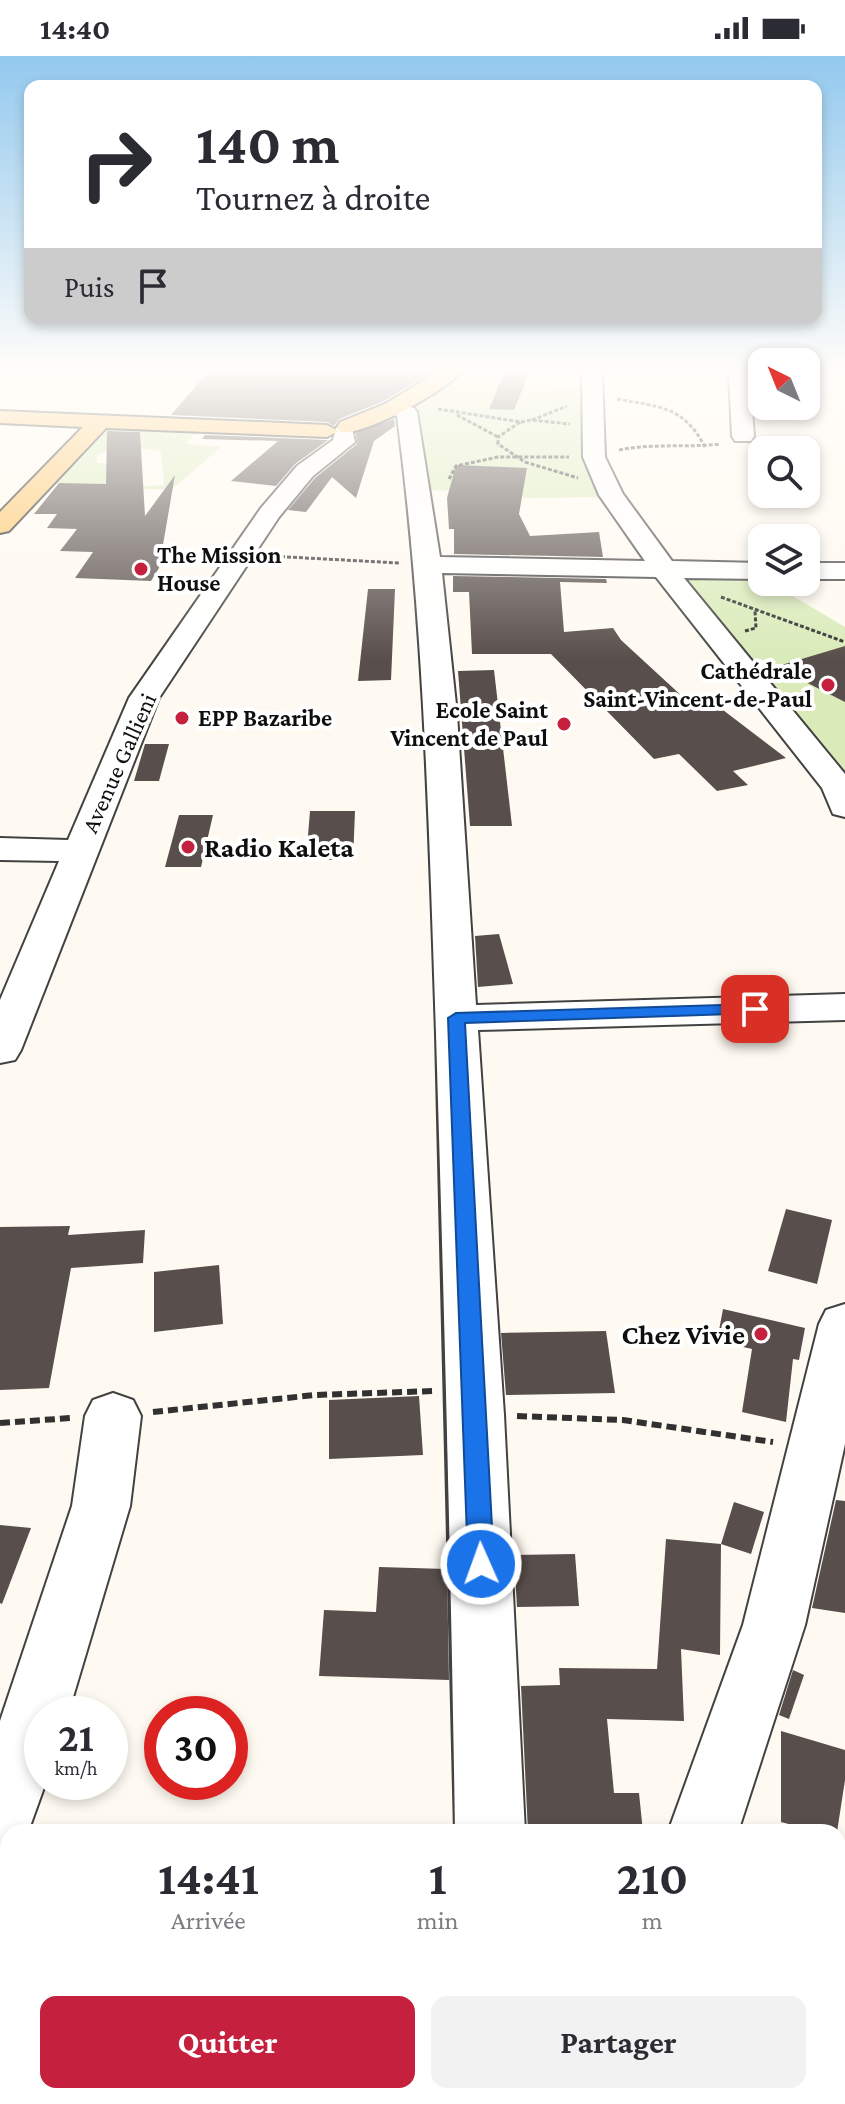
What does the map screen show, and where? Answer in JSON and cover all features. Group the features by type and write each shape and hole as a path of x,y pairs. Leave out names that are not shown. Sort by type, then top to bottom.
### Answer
{"main road":[{"path":"0,526 55,469"}],"street":[{"name":"Avenue Gallieni","path":"0,1050 144,698 241,555 297,479 310,469"},
{"path":"414,469 441,714 476,1403 490,1824"},
{"path":"615,469 666,572 843,793"},
{"path":"427,565 666,572 748,571"},
{"path":"820,571 845,571"},
{"path":"0,849 81,851"},
{"path":"456,1018 845,1007"},
{"path":"706,1824 774,1625 845,1324"},
{"path":"0,1816 61,1640 101,1506 113,1416"}],"path":[{"path":"449,479 454,469"},
{"path":"547,469 570,477 574,469"},
{"path":"241,555 427,565"},
{"path":"666,572 764,615 845,642"},
{"path":"0,1423 113,1416 315,1395 476,1403 753,1438 817,1452"}],"green space":[{"path":"61,469 106,469 106,487 47,483"},
{"path":"163,469 196,469 171,490 118,488 164,485"},
{"path":"423,469 590,469 600,497 524,498 521,493 426,490"},
{"path":"748,577 748,596 791,596 845,627 845,771 832,764 683,579"}],"building":[{"path":"106,469 142,469 145,516 175,475 159,568 151,581 75,578 93,552 60,551 77,529 47,528 57,514 34,514 59,483 106,484"},
{"path":"246,469 291,469 276,486 231,481"},
{"path":"327,469 365,469 356,498 332,477 306,512 288,510"},
{"path":"455,469 527,469 519,514 530,536 599,532 603,557 454,554 454,529 449,529 447,498"},
{"path":"453,576 606,579 607,583 560,582 564,632 613,628 621,640 684,698 702,694 786,758 733,771 748,785 717,791 679,754 654,759 551,654 472,654 469,592 453,592"},
{"path":"368,589 395,589 391,680 358,681"},
{"name":"Cathédrale Saint-Vincent-de-Paul","path":"845,646 845,702 778,668 785,664"},
{"path":"494,670 512,826 470,826 458,671"},
{"path":"145,744 169,744 159,781 134,781"},
{"path":"310,811 355,811 353,860 306,860"},
{"name":"Radio Kaleta","path":"179,815 213,815 201,867 165,867"},
{"path":"499,934 513,984 478,987 475,936"},
{"path":"786,1209 832,1220 817,1284 768,1271"},
{"path":"70,1226 68,1235 145,1230 143,1263 71,1268 49,1388 0,1390 0,1227"},
{"path":"219,1265 223,1324 154,1332 154,1272"},
{"path":"723,1309 805,1328 799,1360 793,1359 786,1422 742,1412 752,1349 717,1341"},
{"path":"606,1331 615,1393 506,1395 501,1333"},
{"path":"419,1396 423,1455 329,1459 329,1400"},
{"path":"836,1500 845,1501 845,1613 812,1608"},
{"path":"734,1502 764,1512 751,1554 721,1544"},
{"path":"0,1525 31,1528 2,1604 0,1603"},
{"path":"666,1539 721,1544 720,1655 681,1649 684,1721 607,1719 614,1793 639,1793 642,1824 528,1824 521,1686 560,1685 559,1668 657,1669"},
{"path":"575,1554 579,1606 517,1607 514,1555"},
{"path":"379,1567 447,1569 449,1680 319,1676 324,1610 376,1612"},
{"path":"793,1670 804,1675 789,1719 779,1715"},
{"path":"781,1731 845,1750 845,1780 838,1824 781,1822"}],"place":[{"name":"The Mission House","path":"141,569"},
{"name":"Cathédrale Saint-Vincent-de-Paul","path":"828,685"},
{"name":"EPP Bazaribe","path":"182,718"},
{"name":"Ecole Saint Vincent de Paul","path":"564,724"},
{"name":"Radio Kaleta","path":"188,847"},
{"name":"Chez Vivie","path":"761,1334"}],"route":[{"path":"481,1564 456,1018 755,1009"}]}
